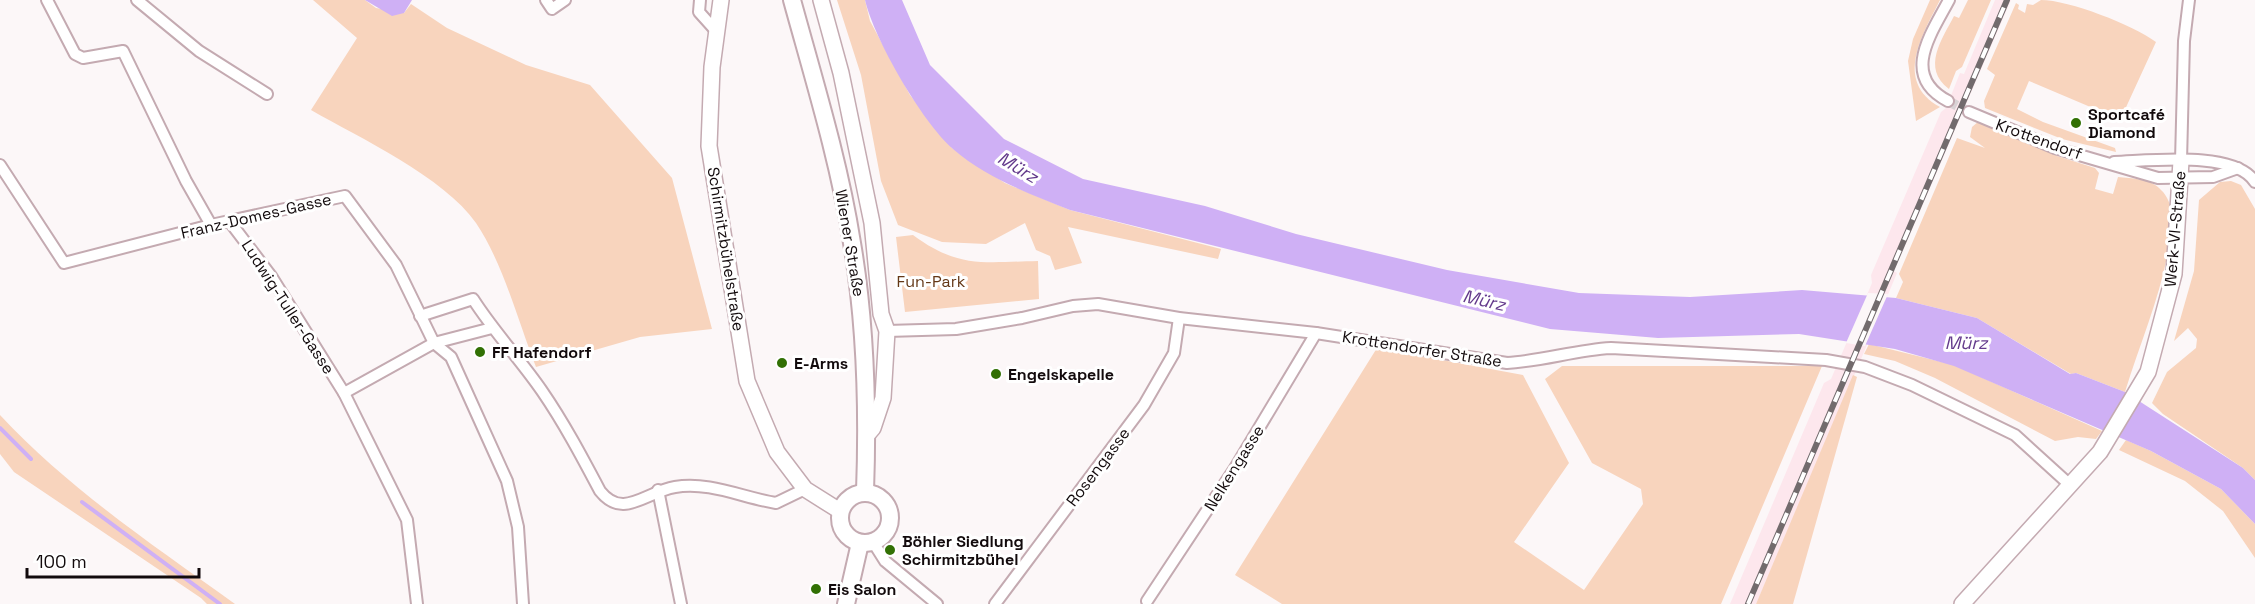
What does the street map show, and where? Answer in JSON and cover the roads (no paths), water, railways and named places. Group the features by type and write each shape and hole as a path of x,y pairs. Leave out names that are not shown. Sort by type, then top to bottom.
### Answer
{"main road":[{"name":"Schirmitzbühelstraße","path":"721,0 709,146 747,381 777,452 803,487"},
{"name":"Wiener Straße","path":"792,0 819,94 852,241 864,331 866,492"},
{"path":"821,0 841,73 872,223 881,314 887,331 883,398 873,428 867,435"},
{"name":"Werk-VI-Straße","path":"1962,604 2100,452 2148,372 2172,283 2181,161"},
{"path":"803,487 840,511"},
{"path":"846,604 867,543 888,530 890,512 882,498 866,492 849,498 840,511 842,530 849,538 867,543"}],"street":[{"path":"47,0 75,54 83,58 123,51 186,181 211,225"},
{"path":"137,0 199,51 267,94"},
{"path":"546,0 552,9 565,0"},
{"path":"700,0 699,12 717,32"},
{"path":"1948,102 1936,93 1928,82 1922,60 1927,42 1949,0"},
{"name":"Werk-VI-Straße","path":"2181,161 2184,41 2190,0"},
{"name":"Krottendorf","path":"1969,112 2055,148 2111,162 2142,174 2181,180 2213,177 2240,168"},
{"name":"Krottendorf","path":"2111,162 2181,161 2222,163 2240,168"},
{"name":"Franz-Domes-Gasse","path":"0,165 64,263 211,225 345,196 396,265 434,343 451,357 507,481 518,527 523,604"},
{"path":"2240,168 2255,182"},
{"name":"Ludwig-Tuller-Gasse","path":"230,222 271,276 344,393 407,520 417,604"},
{"path":"420,316 473,299 492,328 508,345 542,392 608,501 617,505 627,505 658,490 679,486 717,490 776,503 803,487"},
{"name":"Krottendorfer Straße","path":"887,331 956,329 1089,304 1179,318 1316,333 1507,363 1531,361 1577,350 1611,348 1826,360 1865,367 1912,385 2015,435 2070,485"},
{"name":"Rosengasse","path":"994,604 1144,405 1174,353 1179,318"},
{"path":"344,393 434,343 492,328"},
{"name":"Nelkengasse","path":"1147,601 1235,468 1316,333"},
{"path":"658,490 681,604"},
{"path":"867,543 937,604"}],"water":[{"path":"365,0 412,0 404,13 392,16"},
{"name":"Mürz","path":"865,0 902,0 930,65 1004,139 1083,179 1205,206 1296,234 1447,270 1579,293 1690,297 1802,290 1896,298 1977,318 2070,374 2076,373 2125,392 2243,468 2255,480 2255,524 2221,489 2151,451 1954,366 1895,349 1799,334 1658,338 1550,329 1070,210 994,177 953,149 927,120 901,79 878,36"}],"waterway":[{"path":"0,428 31,459"},
{"path":"82,502 220,604"}],"tunnel":[{"path":"1948,101 1969,112"}],"railway":[{"path":"1748,604 2007,0"}],"place":[{"name":"Sportcafé Diamond","path":"2076,123"},
{"name":"FF Hafendorf","path":"480,352"},
{"name":"E-Arms","path":"782,363"},
{"name":"Engelskapelle","path":"996,374"},
{"name":"Böhler Siedlung Schirmitzbühel","path":"890,550"},
{"name":"Eis Salon","path":"816,589"}],"park label":[{"name":"Fun-Park","path":"931,281"}]}
